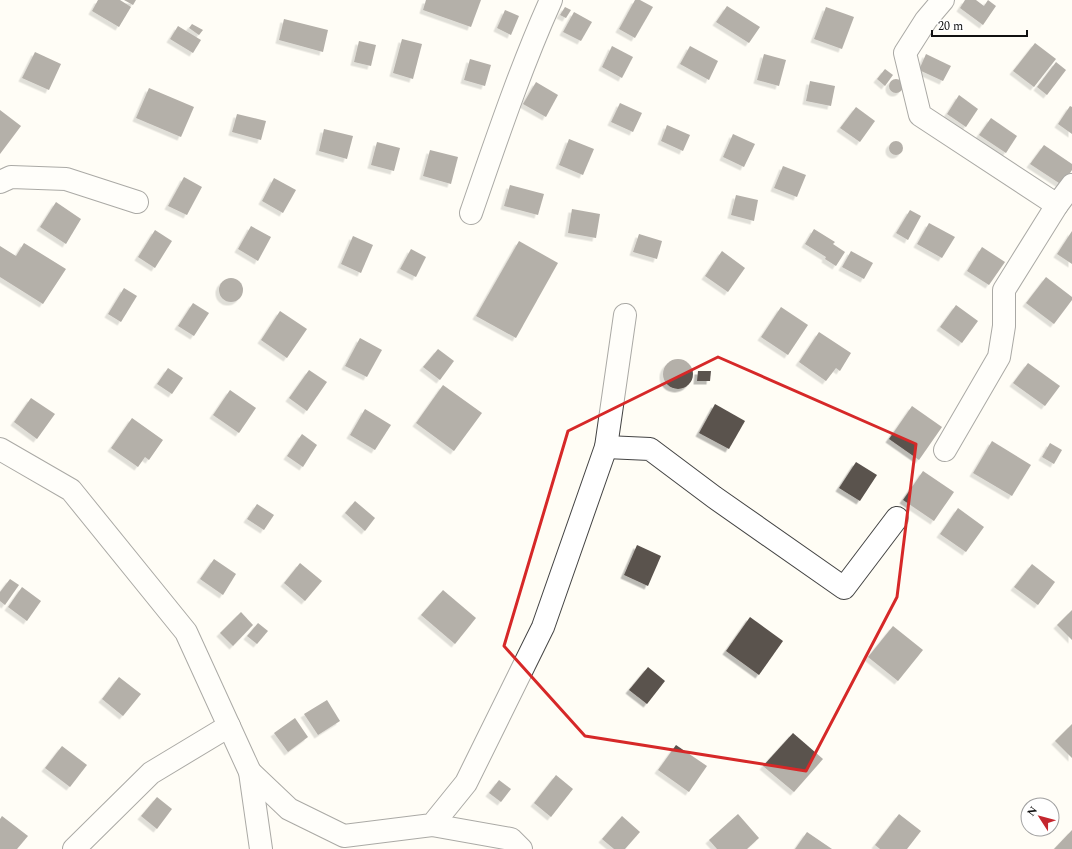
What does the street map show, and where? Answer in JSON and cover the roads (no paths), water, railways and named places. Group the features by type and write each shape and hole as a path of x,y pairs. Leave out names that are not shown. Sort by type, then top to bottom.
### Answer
{"street":[{"path":"471,213 511,98 534,38 551,0"},
{"path":"943,0 926,20 905,53 920,115 1057,206"},
{"path":"0,182 11,177 66,179 138,202"},
{"path":"945,450 999,357 1004,326 1004,290 1072,185"},
{"path":"432,825 466,783 543,627 606,447 625,315"},
{"path":"606,447 650,449 714,497 844,588 897,518"},
{"path":"0,449 71,490 186,632 250,772 261,849"},
{"path":"74,849 151,773 229,726"},
{"path":"250,772 289,808 344,836 432,825 511,840 521,849"}]}
